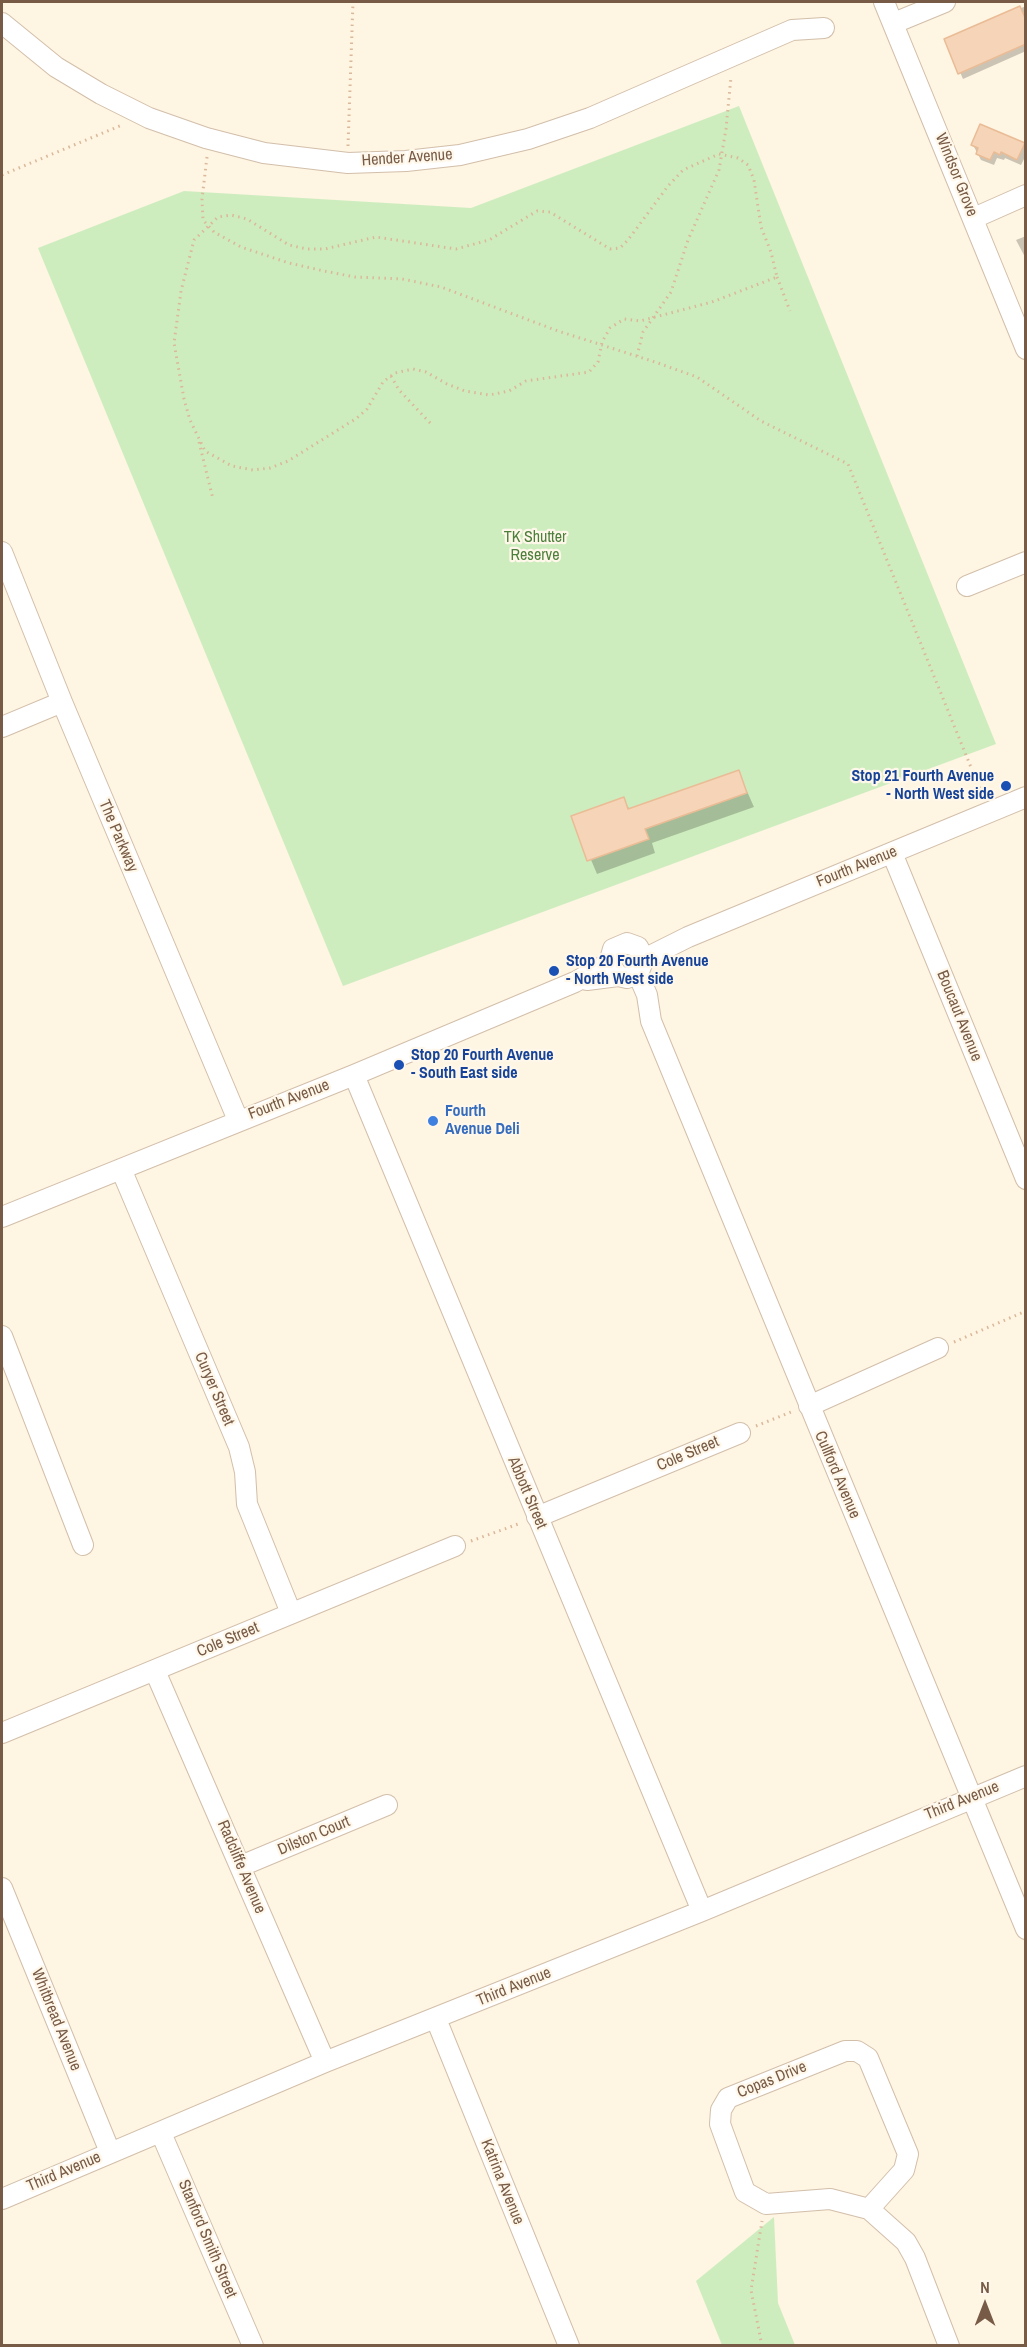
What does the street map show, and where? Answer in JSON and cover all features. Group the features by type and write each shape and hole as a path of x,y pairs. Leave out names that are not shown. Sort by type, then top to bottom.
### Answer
{"street":[{"name":"Windsor Grove","path":"884,2 1026,349"},
{"path":"894,23 945,2"},
{"name":"Hender Avenue","path":"2,23 56,67 101,94 145,116 210,140 264,153 348,163 406,161 459,154 528,139 590,118 792,30 824,28"},
{"path":"974,218 1026,195"},
{"name":"The Parkway","path":"2,552 62,702 238,1120"},
{"path":"967,586 1026,562"},
{"path":"2,726 62,702"},
{"name":"Fourth Avenue","path":"2,1214 121,1169 354,1075 575,982 629,966 688,937 1026,797"},
{"name":"Boucaut Avenue","path":"892,853 1026,1179"},
{"name":"Cullford Avenue","path":"629,966 646,995 651,1021 808,1406 1026,1929"},
{"name":"Abbott Street","path":"354,1075 702,1911"},
{"name":"Curyer Street","path":"121,1169 239,1447 245,1472 247,1504 291,1613"},
{"path":"2,1336 83,1545"},
{"path":"808,1406 938,1348"},
{"name":"Cole Street","path":"537,1517 740,1432"},
{"name":"Cole Street","path":"2,1733 455,1546"},
{"name":"Radcliffe Avenue","path":"155,1671 242,1866 325,2062"},
{"name":"Third Avenue","path":"2,2199 325,2062 702,1911 1026,1776"},
{"name":"Dilston Court","path":"242,1866 387,1805"},
{"name":"Whitbread Avenue","path":"2,1888 111,2152"},
{"name":"Katrina Avenue","path":"436,2019 568,2346"},
{"name":"Copas Drive","path":"868,2210 904,2170 908,2154 868,2058 857,2051 845,2051 728,2098 721,2110 720,2124 745,2192 766,2204 830,2199 868,2210 906,2242 915,2258 949,2346"},
{"name":"Stanford Smith Street","path":"161,2133 253,2346"}],"path":[{"path":"348,163 353,2"},
{"path":"637,356 643,332 671,292 688,240 714,185 722,154 731,83 729,57"},
{"path":"2,175 145,116"},
{"path":"210,140 202,199 203,220 207,226 241,247 289,263 344,275 402,279 441,287 602,346 697,377 761,421 848,464 990,812"},
{"path":"777,277 712,302 640,321 624,320 610,328 598,362 589,372 537,378 526,381 509,391 489,395 465,391 426,372 413,369 392,376 383,382 367,409 357,418 288,461 270,468 253,470 232,466 205,451 184,399 174,343 181,291 194,240 218,217 231,215 247,219 289,245 307,249 325,249 376,237 456,249 489,240 537,211 550,212 610,249 620,248 683,170 719,154 738,158 748,165 754,180 761,227 790,311"},
{"path":"392,376 399,390 434,426"},
{"path":"198,436 213,499"},
{"path":"938,1348 1026,1311"},
{"path":"740,1432 808,1406"},
{"path":"455,1546 537,1517"},
{"path":"762,2346 751,2290 763,2216"}],"green space":[{"name":"TK Shutter Reserve","path":"739,106 996,744 343,986 38,248 184,191 471,208"},
{"path":"774,2217 778,2303 795,2345 722,2345 696,2281"}],"building":[{"path":"1020,6 1026,20 1026,44 958,74 944,39"},
{"path":"980,124 1025,143 1017,160 1001,152 1000,155 994,152 990,160 976,154 978,148 971,145"},
{"path":"739,770 747,793 645,829 649,839 587,861 571,816 624,797 628,809"}],"place":[{"name":"Stop 21 Fourth Avenue - North West side","path":"1006,786"},
{"name":"Stop 20 Fourth Avenue - North West side","path":"554,971"},
{"name":"Stop 20 Fourth Avenue - South East side","path":"399,1065"},
{"name":"Fourth Avenue Deli","path":"433,1121"}]}
